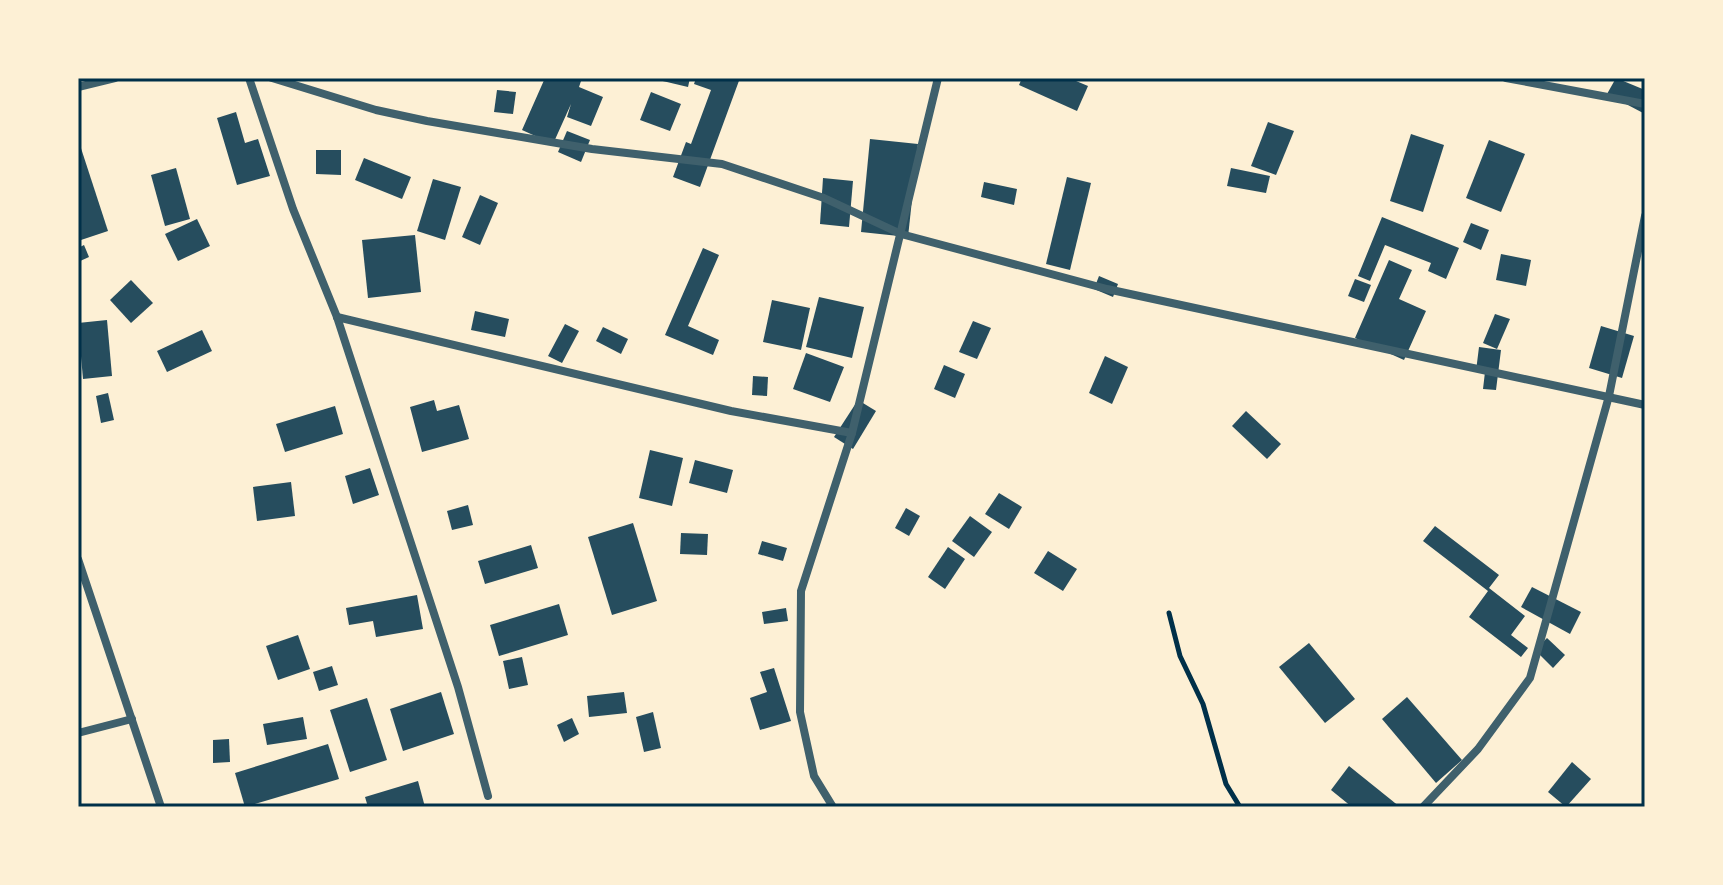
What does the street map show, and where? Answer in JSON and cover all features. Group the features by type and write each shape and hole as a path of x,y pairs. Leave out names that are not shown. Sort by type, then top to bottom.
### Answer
{"street":[{"path":"78,87 115,78"},
{"path":"249,78 293,209 337,317 458,687 488,796"},
{"path":"272,78 376,110 427,121 592,149 722,164 824,198 901,234 1107,289 1645,405"},
{"path":"833,807 814,776 806,750 798,676 801,591 852,433 938,78"},
{"path":"1506,78 1645,104"},
{"path":"1423,807 1478,749 1530,678 1609,396 1645,216"},
{"path":"337,317 731,411 852,433"},
{"path":"78,559 161,807"},
{"path":"78,733 132,719"}],"path":[{"path":"1169,613 1180,656 1203,704 1226,784 1240,807"}],"building":[{"path":"545,78 574,78 581,81 579,87 603,97 591,126 567,117 571,104 553,144 522,130"},
{"path":"650,78 690,78 688,87"},
{"path":"696,78 740,78 700,187 673,177 686,142 691,144 711,90 694,84"},
{"path":"1022,78 1069,78 1088,86 1077,111 1019,85"},
{"path":"1616,78 1645,90 1645,114 1607,94"},
{"path":"497,90 516,92 513,114 494,112"},
{"path":"651,92 681,104 670,131 640,120"},
{"path":"236,112 245,143 258,139 270,176 237,185 217,118"},
{"path":"1268,122 1294,131 1276,175 1251,166"},
{"path":"567,131 590,140 581,162 558,152"},
{"path":"1411,134 1444,145 1423,212 1390,201"},
{"path":"78,139 108,231 78,241"},
{"path":"870,139 918,144 908,237 861,232"},
{"path":"1489,140 1525,154 1501,212 1466,198"},
{"path":"316,150 341,150 341,175 316,174"},
{"path":"364,158 411,177 402,199 355,180"},
{"path":"176,168 190,219 165,226 151,175"},
{"path":"1231,168 1270,176 1266,193 1227,186"},
{"path":"1067,177 1091,183 1070,270 1046,264"},
{"path":"823,178 853,181 849,227 820,224"},
{"path":"433,179 461,187 445,240 417,231"},
{"path":"984,182 1017,189 1014,205 981,197"},
{"path":"480,195 498,203 480,245 462,237"},
{"path":"1382,217 1459,248 1446,279 1428,271 1431,263 1385,245 1370,281 1358,276"},
{"path":"197,219 210,246 178,261 165,234"},
{"path":"1471,223 1489,230 1481,250 1463,242"},
{"path":"415,235 421,292 368,298 362,240"},
{"path":"84,245 89,257 78,262 78,248"},
{"path":"703,248 719,255 688,326 719,340 713,355 665,335"},
{"path":"1501,254 1531,260 1526,286 1496,280"},
{"path":"1389,260 1412,270 1399,299 1426,311 1404,360 1355,338"},
{"path":"1099,276 1118,284 1113,297 1094,289"},
{"path":"1355,279 1371,285 1364,302 1348,296"},
{"path":"131,280 153,303 131,323 110,300"},
{"path":"819,297 864,307 852,358 806,347"},
{"path":"772,300 810,308 801,350 763,342"},
{"path":"475,311 509,319 505,337 471,330"},
{"path":"1495,314 1510,319 1497,349 1483,343"},
{"path":"107,320 112,376 83,379 78,323"},
{"path":"973,321 991,328 977,359 959,352"},
{"path":"565,324 579,331 562,363 548,356"},
{"path":"1601,326 1634,336 1622,378 1589,368"},
{"path":"603,327 628,339 621,354 596,341"},
{"path":"202,330 212,351 167,372 157,351"},
{"path":"1479,347 1501,350 1496,390 1483,389 1485,372 1476,371"},
{"path":"806,353 844,367 830,402 793,389"},
{"path":"1105,356 1128,367 1112,404 1089,393"},
{"path":"944,365 965,374 955,398 934,389"},
{"path":"753,376 768,377 767,396 752,395"},
{"path":"108,393 114,420 101,423 96,396"},
{"path":"434,400 437,411 459,405 469,439 422,452 410,407"},
{"path":"858,400 876,411 853,449 834,437"},
{"path":"335,406 343,434 285,452 276,424"},
{"path":"1246,411 1281,444 1267,459 1232,426"},
{"path":"650,450 683,458 672,506 639,498"},
{"path":"695,460 733,470 727,493 689,483"},
{"path":"370,468 379,495 353,504 345,476"},
{"path":"291,482 295,516 257,521 253,487"},
{"path":"999,493 1022,507 1009,529 985,514"},
{"path":"468,505 473,525 452,530 447,511"},
{"path":"906,508 920,516 909,536 895,528"},
{"path":"970,516 992,532 974,557 952,541"},
{"path":"633,523 657,601 612,615 588,537"},
{"path":"1435,526 1499,575 1489,588 1525,616 1511,635 1528,648 1521,657 1469,617 1488,591 1423,541"},
{"path":"681,533 708,534 707,555 680,554"},
{"path":"762,541 787,548 783,561 758,554"},
{"path":"531,545 538,568 485,584 478,561"},
{"path":"948,547 965,559 945,589 928,577"},
{"path":"1048,551 1077,569 1063,591 1034,573"},
{"path":"1532,587 1581,612 1570,634 1521,607"},
{"path":"417,595 423,629 376,637 373,621 349,625 346,608"},
{"path":"559,604 568,635 499,656 490,625"},
{"path":"786,608 788,621 764,624 762,612"},
{"path":"298,635 310,669 278,680 266,646"},
{"path":"1547,638 1565,655 1553,668 1535,650"},
{"path":"1309,643 1355,699 1325,723 1279,667"},
{"path":"522,657 528,685 509,689 503,661"},
{"path":"332,666 338,685 319,691 313,672"},
{"path":"774,668 791,721 760,730 750,698 767,692 760,672"},
{"path":"441,692 454,734 403,751 390,709"},
{"path":"624,692 627,713 589,717 587,696"},
{"path":"1407,697 1462,760 1436,783 1382,719"},
{"path":"367,698 387,760 350,772 330,710"},
{"path":"653,712 661,748 644,752 636,717"},
{"path":"303,717 307,739 267,745 263,724"},
{"path":"572,718 579,734 564,742 557,725"},
{"path":"229,739 230,762 213,763 213,740"},
{"path":"328,744 339,779 245,807 235,773"},
{"path":"1572,762 1591,779 1566,807 1548,792"},
{"path":"1349,766 1400,807 1352,807 1331,790"},
{"path":"418,781 425,807 368,807 365,797"}]}
